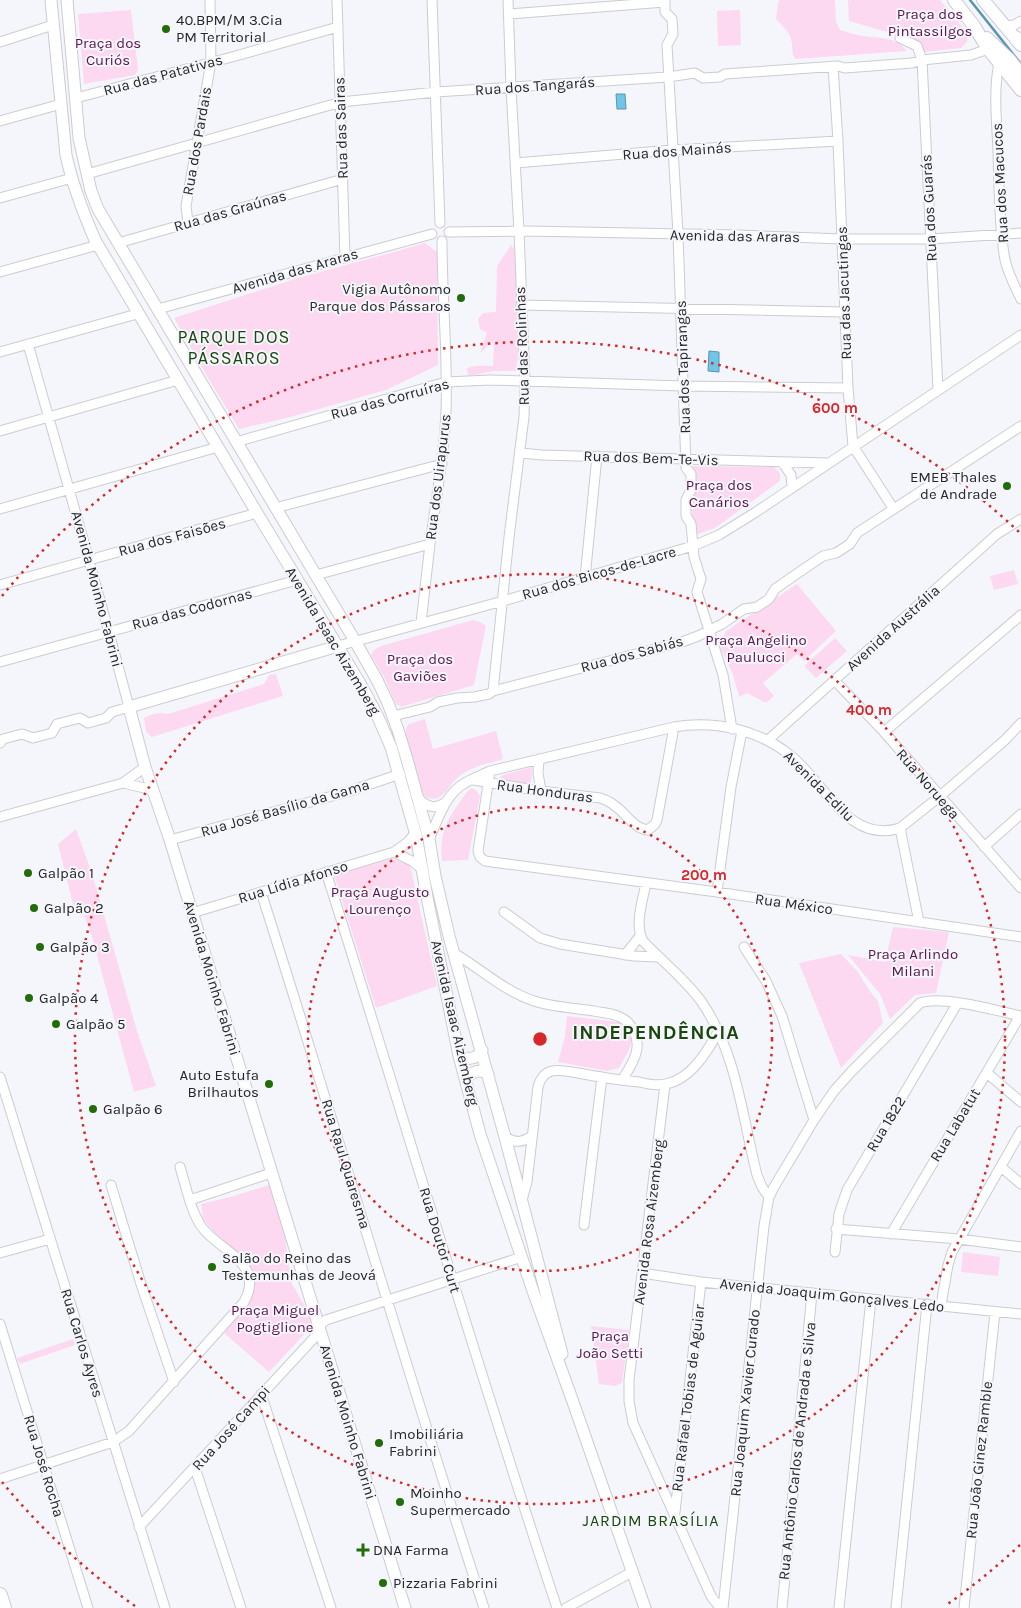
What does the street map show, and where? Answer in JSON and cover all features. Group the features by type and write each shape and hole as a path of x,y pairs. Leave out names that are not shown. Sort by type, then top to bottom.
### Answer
{"main road":[{"path":"954,0 974,26 988,49 1021,90"},
{"path":"983,0 1020,42"},
{"path":"974,26 1001,51 1020,73"},
{"path":"0,1595 4,1608"}],"street":[{"name":"Avenida Isaac Aizemberg","path":"51,0 66,155 85,217 98,245 138,314 361,685 391,747 416,832 459,1056 480,1134 645,1608"},
{"name":"Avenida Isaac Aizemberg","path":"68,0 79,138 87,174 98,209 355,641 377,680 393,716 429,839 441,904 522,1200 573,1402"},
{"name":"Rua dos Pardais","path":"188,223 186,206 211,62 210,0"},
{"name":"Rua das Sairas","path":"337,0 345,257"},
{"path":"432,0 440,223"},
{"name":"Rua das Rolinhas","path":"493,691 524,417 525,381 508,0"},
{"path":"509,14 665,1"},
{"name":"Rua dos Tapirangas","path":"665,1 665,12 672,19 673,34 667,45 668,77 678,234 686,468 691,474 691,490 686,500 686,516 691,524 694,557 701,579 697,592 723,675 732,729"},
{"path":"1006,26 1014,25 1021,21"},
{"path":"0,42 53,25"},
{"name":"Rua das Patativas","path":"76,98 338,27"},
{"path":"900,38 917,46 922,60"},
{"name":"Rua dos Tangarás","path":"87,174 341,102 436,92 668,77 695,73 703,78 712,78 725,74 833,66 844,68 912,63 922,60 964,56 988,49"},
{"name":"Rua dos Guarás","path":"922,60 938,389"},
{"name":"Rua dos Macucos","path":"999,63 996,100 1002,234 1005,260 1021,299"},
{"name":"Rua das Jacutingas","path":"833,66 848,388 853,446 893,508"},
{"path":"0,120 60,104"},
{"name":"Rua dos Mainás","path":"515,163 673,150 838,142"},
{"path":"0,198 72,178"},
{"name":"Rua das Graúnas","path":"118,243 343,179"},
{"path":"440,223 448,227 450,232 448,237 442,241 435,239 432,234 433,228 440,223"},
{"name":"Avenida das Araras","path":"450,232 519,231 842,239 931,239 1021,233"},
{"name":"Avenida das Araras","path":"158,309 432,234"},
{"name":"Rua dos Uirapurus","path":"421,623 442,464 446,382 442,241"},
{"path":"0,272 98,245"},
{"path":"521,305 845,312"},
{"path":"0,352 158,309"},
{"name":"Rua dos Bicos-de-Lacre","path":"129,707 693,546 719,535 1021,335"},
{"name":"Avenida Moinho Fabrini","path":"28,344 90,559 145,767 170,840 405,1608"},
{"path":"0,431 178,380"},
{"name":"Rua das Corruíras","path":"236,442 446,382 490,380 683,386 848,388"},
{"name":"Rua dos Sabiás","path":"393,716 430,707 438,702 474,697 682,642 698,636 722,624 744,609 757,607 769,599 775,589 823,556 836,553 850,544 857,533 893,508 1021,426"},
{"path":"0,509 218,447"},
{"name":"Rua dos Bem-Te-Vis","path":"520,452 828,463"},
{"path":"585,578 597,456"},
{"path":"782,462 791,475 792,487"},
{"path":"275,508 442,464"},
{"name":"Rua dos Faisões","path":"0,585 256,513"},
{"name":"Avenida Austrália","path":"768,740 997,534 1021,519"},
{"path":"316,575 430,544"},
{"name":"Rua das Codornas","path":"0,662 297,580"},
{"path":"884,732 1021,615"},
{"path":"361,685 366,678 377,680"},
{"name":"Rua Noruega","path":"835,681 884,732 939,797 1021,888"},
{"path":"0,743 3,739 22,734 33,738 52,733 57,724 80,718 88,723 106,718 112,712 129,707"},
{"name":"Avenida Edilu","path":"429,839 446,802 465,783 490,771 674,727 698,725 715,725 742,731 768,740 802,766 843,813 856,823 876,832 893,830 900,828 939,797 1019,727"},
{"name":"Rua Honduras","path":"473,780 600,798 609,801 638,827 648,830 652,828 657,820 674,727"},
{"path":"717,892 731,787 742,731"},
{"path":"539,759 538,780 541,791"},
{"path":"0,817 124,783 145,767"},
{"path":"489,783 490,771"},
{"name":"Rua José Basílio da Gama","path":"170,840 347,792 400,774"},
{"path":"124,783 153,790"},
{"name":"Rua México","path":"489,783 478,851 480,857 485,861 717,892 1021,937"},
{"path":"418,798 430,807 446,802"},
{"path":"984,847 1021,814"},
{"path":"900,828 920,922"},
{"name":"Rua Lídia Afonso","path":"192,913 394,852 408,842 416,832"},
{"path":"394,852 412,860 423,870"},
{"name":"Rua Doutor Curt","path":"326,872 369,1006 506,1455 557,1608"},
{"path":"646,883 639,922 640,936 700,999 718,1032 734,1072 757,1175 769,1197"},
{"name":"Rua Raul Quaresma","path":"261,892 344,1154 386,1300 484,1608"},
{"path":"504,912 532,933 567,946 625,955 658,957"},
{"path":"625,955 640,936"},
{"path":"744,947 766,981 782,1016 814,1120"},
{"path":"454,954 500,984 532,1000 546,1004 612,1014 622,1018 630,1024 635,1032 637,1042 636,1053 622,1080"},
{"name":"Rua Joaquim Xavier Curado","path":"722,1608 757,1286 769,1197 782,1171 814,1120 844,1080 915,1007 926,1001 932,1001 1006,1012 1021,1017"},
{"name":"Rua 1822","path":"835,1252 836,1229 842,1202 847,1190 957,1004"},
{"name":"Rua Labatut","path":"891,1234 1021,1017"},
{"path":"522,1200 527,1182 539,1081 543,1076 548,1072 559,1070 665,1085 684,1076 697,1064 710,1047 718,1032"},
{"path":"459,1056 471,1059 478,1056 482,1050"},
{"path":"465,1078 478,1071 488,1074"},
{"path":"987,1073 1021,1102"},
{"path":"584,1225 602,1077"},
{"name":"Rua Carlos Ayres","path":"0,1078 165,1608"},
{"name":"Avenida Rosa Aizemberg","path":"665,1085 642,1273 629,1401 633,1423 711,1596 722,1608"},
{"path":"940,1305 948,1265 959,1239 1021,1132"},
{"path":"505,1137 515,1142 525,1141 532,1136"},
{"path":"0,1479 113,1442 129,1431 174,1382 249,1294 250,1286 247,1273 241,1262 208,1235 200,1225 180,1167"},
{"path":"1001,1167 1021,1184"},
{"path":"190,1200 271,1173"},
{"path":"111,1185 174,1382"},
{"path":"836,1229 959,1239 1021,1247"},
{"path":"0,1254 50,1239"},
{"path":"319,1326 326,1320 522,1257"},
{"name":"Avenida Joaquim Gonçalves Ledo","path":"642,1273 701,1282 757,1286 1021,1314"},
{"name":"Rua Rafael Tobias de Aguiar","path":"674,1514 701,1282"},
{"name":"Rua Antônio Carlos de Andrada e Silva","path":"782,1608 812,1293"},
{"path":"838,1608 871,1299"},
{"path":"896,1608 927,1304"},
{"name":"Rua João Ginez Ramble","path":"964,1608 995,1312"},
{"name":"Rua José Rocha","path":"0,1324 88,1608"},
{"name":"Rua José Campi","path":"139,1527 314,1338 319,1326"},
{"path":"261,1394 331,1608"},
{"path":"195,1468 240,1608"},
{"path":"566,1608 632,1572"},
{"path":"707,1587 720,1588 726,1582"}],"green space":[{"path":"780,0 835,0 836,22 840,30 861,36 893,40 907,51 795,59 790,36 776,19 778,2"},
{"name":"Praça dos Pintassilgos","path":"848,0 940,0 968,34 967,42 961,48 924,52 908,38 849,21"},
{"name":"Praça dos Curiós","path":"131,10 138,70 135,75 84,84 78,14"},
{"path":"740,10 741,45 718,46 717,11"},
{"path":"425,243 437,252 438,365 386,390 287,418 239,429 174,318 298,278"},
{"path":"511,245 516,251 517,266 518,352 516,371 494,371 469,376 466,369 469,367 493,366 494,341 480,353 487,333 480,329 478,319 483,313 496,312 497,266"},
{"name":"Praça dos Canários","path":"693,466 774,467 780,473 780,481 715,528 692,536"},
{"path":"1014,570 1018,584 994,590 990,576"},
{"name":"Praça Angelino Paulucci","path":"797,584 836,631 804,661 797,654 763,683 774,696 766,703 747,693 739,697 733,675 719,644 726,631"},
{"name":"Praça dos Gaviões","path":"473,620 486,626 474,685 401,707 396,704 385,679 371,655 374,650 381,646"},
{"path":"835,638 847,651 816,678 804,666"},
{"path":"276,674 283,696 152,737 146,732 144,718 159,713 168,714 264,684 269,675"},
{"path":"425,719 433,749 496,731 503,758 462,774 438,798 426,797 423,795 406,735 406,728 409,724"},
{"path":"532,767 531,787 500,782 500,777 503,775"},
{"path":"472,788 480,796 468,860 442,861 441,851 445,828 456,807"},
{"path":"76,829 92,873 137,1031 156,1086 134,1092 91,933 83,913 74,908 58,844"},
{"name":"Praça Augusto Lourenço","path":"392,859 410,865 437,986 376,1008 334,875"},
{"name":"Praça Arlindo Milani","path":"893,927 949,932 936,993 915,995 890,1019 880,994 848,955 885,962"},
{"path":"841,954 858,972 878,1001 883,1023 841,1068 799,963"},
{"path":"567,1016 619,1022 628,1030 632,1041 619,1068 607,1071 558,1062 565,1036"},
{"name":"Praça Miguel Pogtiglione","path":"269,1185 285,1236 291,1282 311,1317 313,1325 269,1372 224,1333 250,1300 252,1276 250,1269 240,1254 215,1233 203,1219 201,1204"},
{"path":"963,1252 1000,1257 998,1276 961,1272"},
{"name":"Praça João Setti","path":"591,1326 629,1330 622,1383 615,1386 599,1384"},
{"path":"73,1339 75,1345 20,1364 17,1358"}],"water":[{"path":"616,94 625,94 626,109 617,109"},
{"path":"709,351 719,352 719,372 708,371"}],"waterway":[{"path":"970,0 1021,64"}],"place":[{"name":"40.BPM/M 3.Cia PM Territorial","path":"166,29"},
{"name":"Vigia Autônomo Parque dos Pássaros","path":"461,298"},
{"name":"EMEB Thales de Andrade","path":"1007,486"},
{"name":"Galpão 1","path":"28,873"},
{"name":"Galpão 2","path":"34,908"},
{"name":"Galpão 3","path":"40,947"},
{"name":"Galpão 4","path":"29,998"},
{"name":"Galpão 5","path":"56,1024"},
{"name":"Auto Estufa Brilhautos","path":"269,1084"},
{"name":"Galpão 6","path":"93,1109"},
{"name":"Salão do Reino das Testemunhas de Jeová","path":"212,1267"},
{"name":"Imobiliária Fabrini","path":"379,1443"},
{"name":"Moinho Supermercado","path":"400,1502"},
{"name":"DNA Farma","path":"363,1550"},
{"name":"Pizzaria Fabrini","path":"383,1583"}],"district":[{"name":"PARQUE DOS PÁSSAROS","path":"234,347"},
{"name":"INDEPENDÊNCIA","path":"656,1032"},
{"name":"JARDIM BRASÍLIA","path":"651,1520"}]}
